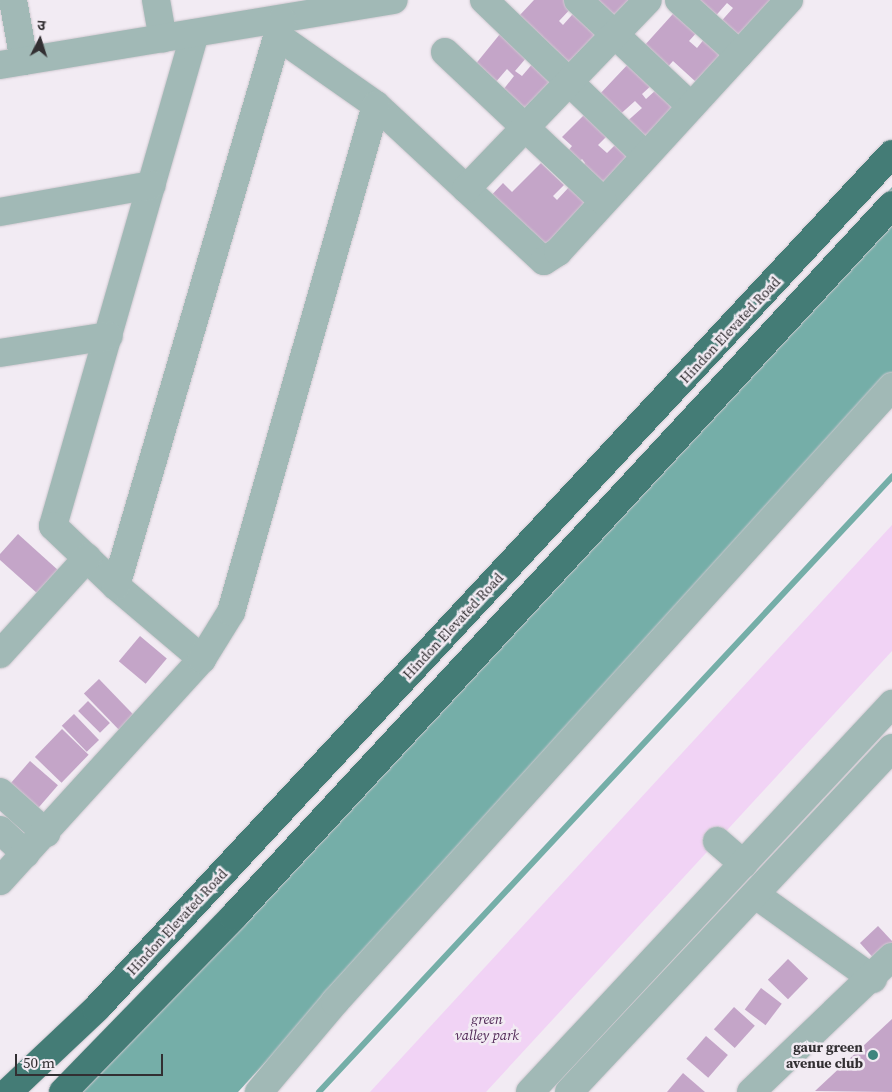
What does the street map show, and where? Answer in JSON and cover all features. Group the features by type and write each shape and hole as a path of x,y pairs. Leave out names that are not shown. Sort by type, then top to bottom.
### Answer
{"highway":[{"name":"Hindon Elevated Road","path":"8,1092 96,1009 892,154"},
{"path":"63,1092 233,917 892,205"}],"street":[{"path":"13,0 12,63 394,0"},
{"path":"156,0 162,38"},
{"path":"484,0 568,83 645,155"},
{"path":"578,0 691,106"},
{"path":"466,189 648,0"},
{"path":"679,0 739,54"},
{"path":"287,18 376,105 544,261 558,252 603,200 786,1"},
{"path":"116,586 287,18"},
{"path":"194,33 109,336 53,521 54,530 202,659"},
{"path":"445,52 524,129 603,200"},
{"path":"0,881 46,833 202,659 231,612 376,105"},
{"path":"0,212 152,185"},
{"path":"0,353 109,336"},
{"path":"259,1092 335,1002 892,387"},
{"path":"0,654 87,558"},
{"path":"530,1092 892,704"},
{"path":"569,1092 892,748"},
{"path":"0,792 46,833"},
{"path":"0,830 26,854"},
{"path":"717,841 743,864"},
{"path":"756,895 873,979"},
{"path":"751,1092 873,979 892,957"}],"green space":[{"name":"green valley park","path":"892,525 892,651 486,1092 370,1092"}],"shaded area":[{"path":"892,187 892,377 571,733 238,1092 59,1092"}],"building":[{"path":"534,0 573,0 576,3 559,21 563,25 580,6 598,37 565,71 550,58 557,51 546,41 539,48 519,16"},
{"path":"593,0 639,0 617,23"},
{"path":"689,0 774,0 738,44 717,26 733,8 727,3 712,20"},
{"path":"681,5 699,30 689,41 697,48 705,38 726,57 696,82 673,61 664,71 644,46"},
{"path":"500,34 527,57 515,71 522,76 534,62 564,81 531,114 503,90 514,76 507,69 495,83 474,66"},
{"path":"631,61 653,84 642,94 646,99 657,89 678,111 641,145 623,125 642,108 635,101 616,118 597,97"},
{"path":"586,113 608,135 598,145 607,153 617,143 636,162 603,196 578,171 585,163 582,159 574,167 563,157 572,146 562,137"},
{"path":"541,163 564,185 553,196 557,200 570,186 592,206 543,257 485,202 503,183 512,192"},
{"path":"18,534 59,571 38,594 0,560 0,554"},
{"path":"140,636 167,658 146,684 119,661"},
{"path":"99,679 139,720 123,735 84,694"},
{"path":"88,701 110,723 100,733 78,711"},
{"path":"74,714 99,740 87,752 62,726"},
{"path":"62,729 89,755 62,783 35,757"},
{"path":"30,761 58,785 33,814 5,790"},
{"path":"878,926 892,941 892,948 877,962 860,943"},
{"path":"788,959 808,978 788,999 768,980"},
{"path":"761,988 782,1004 766,1025 745,1010"},
{"path":"734,1007 755,1026 735,1048 714,1029"},
{"name":"gaur green avenue club","path":"892,1019 892,1092 815,1091"},
{"path":"706,1036 728,1055 708,1078 686,1059"},
{"path":"683,1073 705,1092 667,1092"}],"waterway":[{"path":"319,1092 892,477"}],"place":[{"name":"gaur green avenue club","path":"873,1055"}]}
